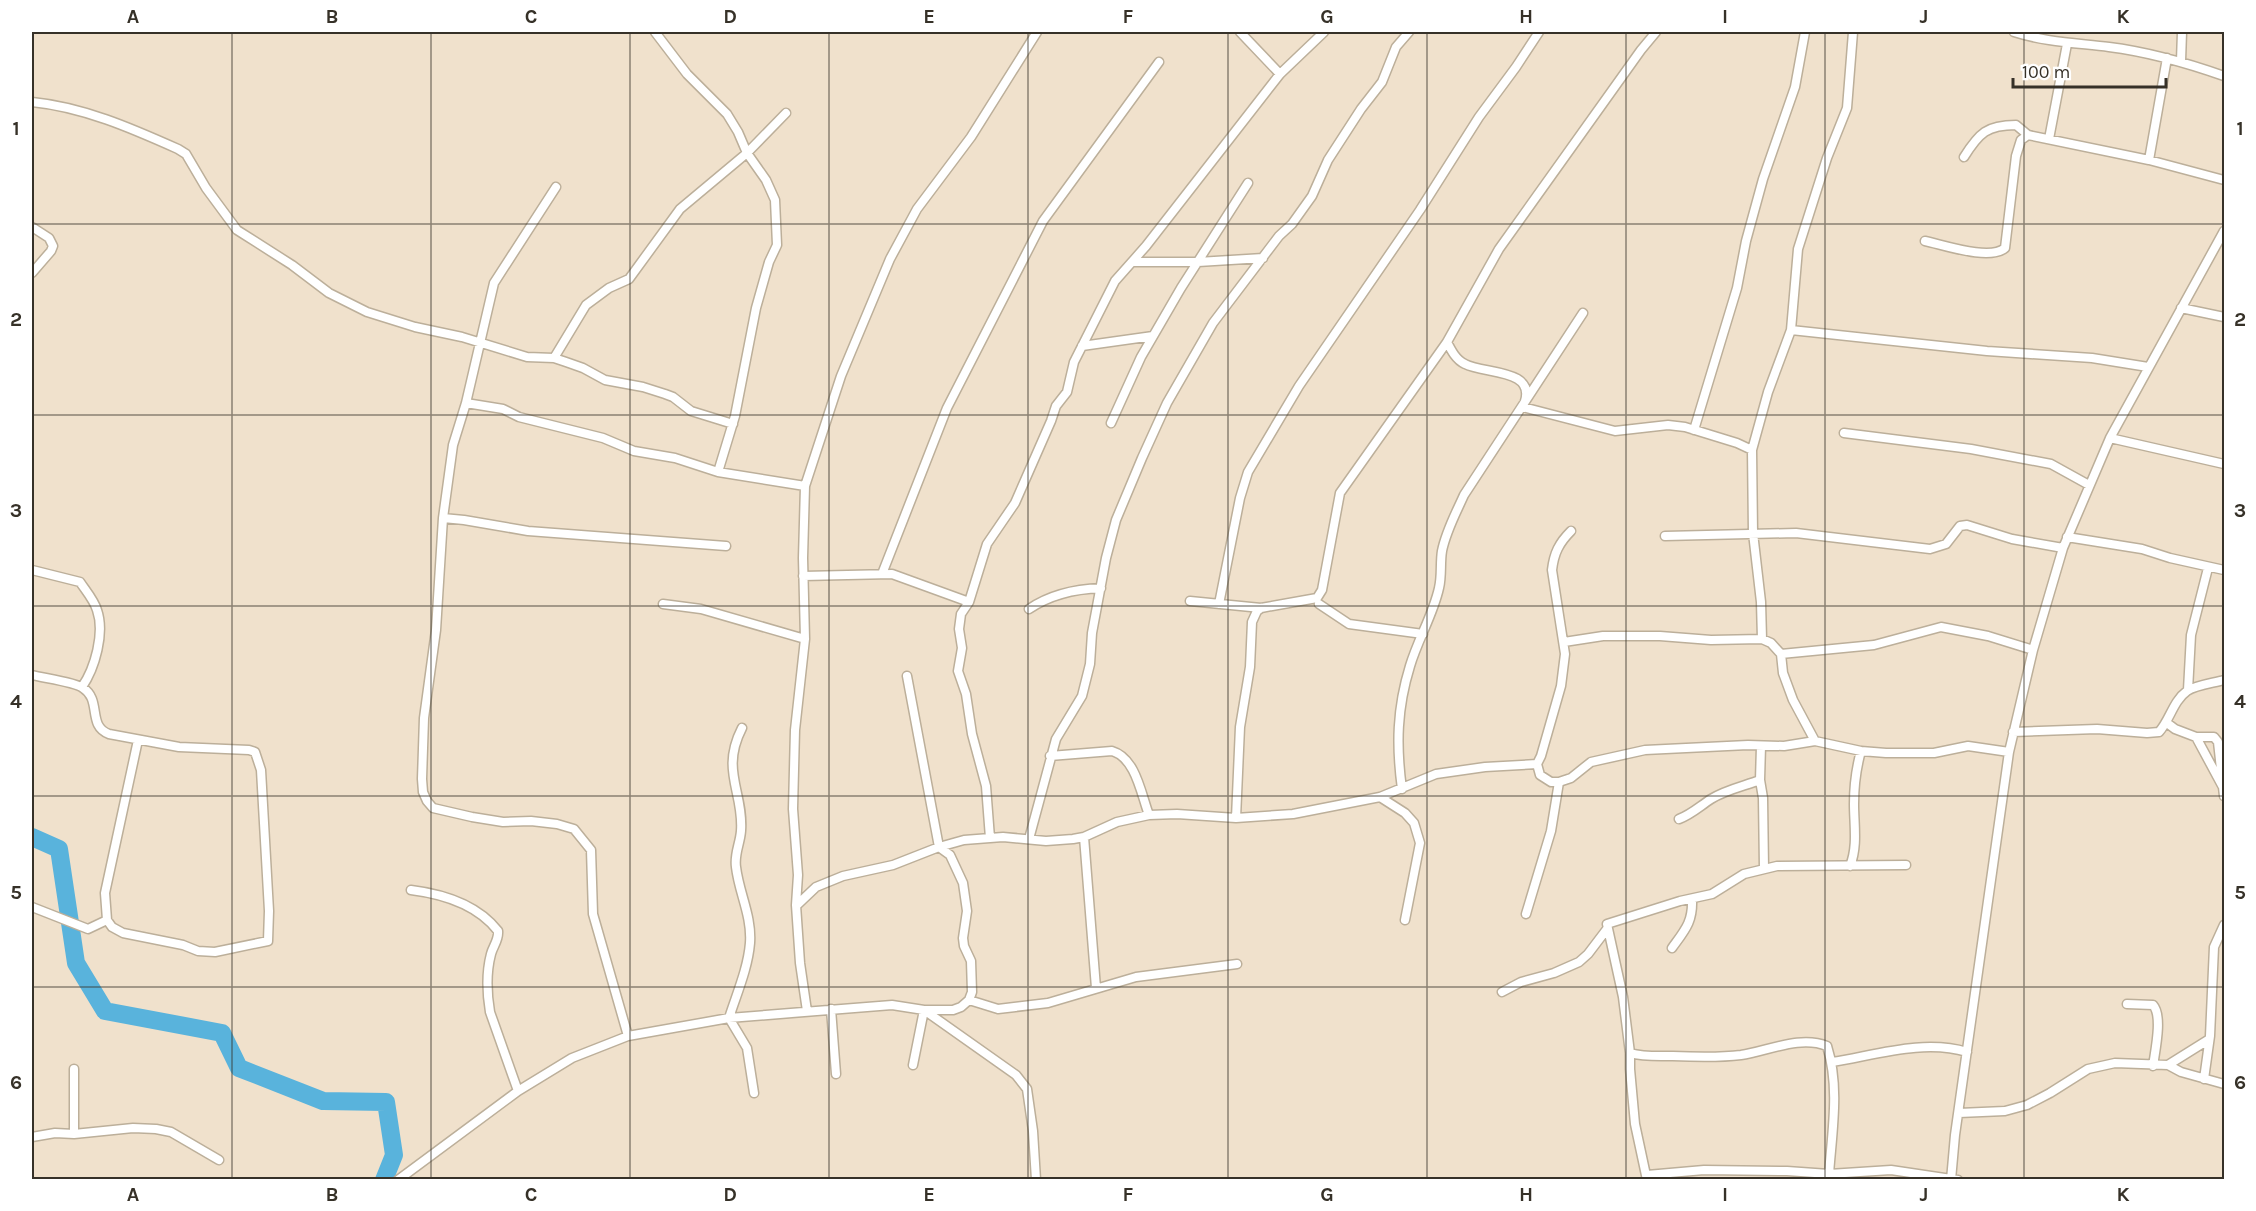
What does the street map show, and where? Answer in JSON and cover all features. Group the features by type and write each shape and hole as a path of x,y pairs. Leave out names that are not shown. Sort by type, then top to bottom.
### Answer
{"street":[{"path":"656,32 687,74 727,114 747,153 772,190 776,211 777,245 766,270 756,308 733,424 718,472"},
{"path":"807,1011 800,963 796,905 798,875 793,809 795,730 805,639 803,576 805,486 841,376 890,259 917,209 970,137 1037,32"},
{"path":"1240,32 1280,74"},
{"path":"990,838 986,786 972,735 966,694 958,671 962,648 959,629 961,614 969,602 987,544 1015,503 1056,406 1067,392 1074,362 1115,281 1280,74 1324,32"},
{"path":"1029,839 1056,739 1082,696 1090,664 1092,633 1116,520 1167,404 1213,323 1312,196 1328,160 1361,109 1382,82 1396,47 1409,32"},
{"path":"1219,604 1240,498 1248,472 1299,387 1420,210 1479,117 1539,32"},
{"path":"1190,601 1261,608 1317,598 1322,590 1340,493 1447,342 1499,249 1656,32"},
{"path":"1694,430 1737,288 1746,241 1763,179 1795,87 1805,32"},
{"path":"1762,639 1762,613 1753,533 1752,450 1768,392 1791,330 1798,249 1827,158 1847,108 1853,32"},
{"path":"2014,32 2067,44 2109,47 2167,58 2224,76"},
{"path":"2181,61 2182,32"},
{"path":"2049,139 2067,44"},
{"path":"2149,160 2167,58"},
{"path":"882,574 947,408 1042,221 1159,62"},
{"path":"32,102 55,104 121,124 178,149 186,154 206,188 237,230 292,265 329,293 380,317 527,357 554,358 583,368 606,380 644,387 665,394 673,397 691,411 733,424"},
{"path":"554,358 586,305 609,288 629,279 680,209 747,153 786,113"},
{"path":"1964,158 1972,144 1992,126 2016,125 2028,135 2149,160 2224,180"},
{"path":"1925,241 1988,254 1999,253 2005,248 2016,156 2021,140 2028,135"},
{"path":"1111,423 1141,357 1248,183"},
{"path":"556,187 494,283 466,403 453,445 444,518 436,630 424,718 423,792 433,808 448,813 503,822 531,821 557,824 574,830 591,850 593,914 628,1036"},
{"path":"32,226 49,238 53,246 51,252 32,273"},
{"path":"1906,865 1777,866 1744,874 1712,894 1607,924 1623,997 1635,1124 1647,1178 1704,1170 1829,1174 1891,1170 1953,1179 1967,1052 2009,752 2033,650 2063,548 2089,484 2110,438 2224,231"},
{"path":"1132,261 1198,262 1263,258"},
{"path":"2181,308 2224,317"},
{"path":"1402,789 1397,753 1399,710 1410,664 1439,586 1443,550 1449,526 1464,495 1583,313"},
{"path":"1791,330 1987,351 2092,358 2148,367"},
{"path":"1082,346 1153,336"},
{"path":"1447,342 1456,357 1464,364 1519,378 1525,386 1526,397 1523,407"},
{"path":"466,403 503,410 519,417 603,438 634,451 675,458 718,472 805,486"},
{"path":"1523,407 1615,431 1668,425 1694,430 1752,450"},
{"path":"1844,433 1971,449 2051,464 2089,484"},
{"path":"2110,438 2224,464"},
{"path":"444,518 464,519 528,531 726,546"},
{"path":"1665,536 1796,533 1930,549 1946,544 1960,526 1967,525 2012,539 2063,548"},
{"path":"1571,531 1560,542 1553,557 1552,570 1565,654 1561,686 1537,764 1540,775 1551,782 1559,783 1571,778 1591,762 1645,750 1784,746 1815,741 1861,751 1934,753 1968,746 2009,752"},
{"path":"2067,537 2142,549 2208,568 2224,570"},
{"path":"2188,690 2191,636 2208,568"},
{"path":"32,570 80,582 97,608 100,629 90,675 82,687"},
{"path":"803,576 892,574 969,602"},
{"path":"1029,609 1048,597 1077,590 1101,588"},
{"path":"663,604 701,609 805,639"},
{"path":"1319,604 1349,624 1423,634"},
{"path":"1236,818 1240,727 1250,666 1252,622 1261,608"},
{"path":"1781,654 1874,645 1941,627 1988,636 2033,650"},
{"path":"1564,642 1603,636 1660,636 1711,640 1762,639 1771,643 1781,654 1783,673 1793,700 1815,741"},
{"path":"32,675 82,687 94,702 96,724 109,734 179,747 243,749 255,752 261,770 269,911 268,941 215,952 198,951 183,945 123,933 112,927 107,920 105,893 138,740"},
{"path":"398,1179 518,1091 572,1058 628,1036 729,1018 831,1009 892,1005 924,1010 953,1010 969,1000 973,973 963,938 967,911 963,883 950,855 939,847 907,676"},
{"path":"2013,732 2097,729 2159,732 2188,690 2224,680"},
{"path":"2166,723 2196,737 2214,737 2218,742 2224,793"},
{"path":"742,728 734,747 732,771 741,830 735,853 735,865 747,912 750,943 746,967 729,1018 747,1048 754,1092"},
{"path":"2196,737 2224,793"},
{"path":"1761,746 1760,780 1764,870"},
{"path":"1050,756 1112,751 1121,754 1128,761 1149,815"},
{"path":"1850,866 1856,828 1854,776 1861,751"},
{"path":"796,905 816,887 843,876 893,865 964,840 990,838 1046,841 1084,837 1117,822 1149,815 1177,814 1236,818 1293,814 1380,797 1436,774 1485,767 1537,764"},
{"path":"1679,819 1691,814 1724,792 1760,780"},
{"path":"1526,914 1551,831 1559,783"},
{"path":"1380,797 1405,813 1414,824 1420,843 1404,920"},
{"path":"1084,837 1096,988"},
{"path":"411,890 439,894 469,906 481,914 498,932 499,935 491,953 489,973 490,1012 518,1091"},
{"path":"1672,948 1689,924 1692,899"},
{"path":"32,907 88,929 107,920"},
{"path":"2204,1079 2210,1036 2214,947 2224,925"},
{"path":"1502,992 1521,982 1554,973 1579,962 1607,929"},
{"path":"969,1000 998,1009 1048,1003 1136,977 1237,964"},
{"path":"2127,1004 2153,1005 2156,1008 2158,1018 2153,1066"},
{"path":"831,1009 836,1074"},
{"path":"913,1065 924,1010"},
{"path":"924,1010 1016,1075 1027,1089 1036,1179"},
{"path":"2168,1065 2208,1040"},
{"path":"1630,1053 1645,1057 1707,1058 1743,1054 1787,1044 1818,1042 1827,1046 1832,1062 1834,1106 1829,1174"},
{"path":"1832,1062 1882,1052 1921,1048 1950,1047 1967,1052"},
{"path":"1959,1113 2005,1111 2027,1105 2050,1094 2088,1069 2115,1063 2168,1065 2224,1084"},
{"path":"74,1069 75,1134"},
{"path":"32,1137 56,1133 75,1134 132,1128 156,1129 171,1132 219,1160"}],"waterway":[{"path":"32,837 59,849 76,963 105,1011 222,1033 239,1068 323,1101 386,1102 394,1155 384,1180"}]}
